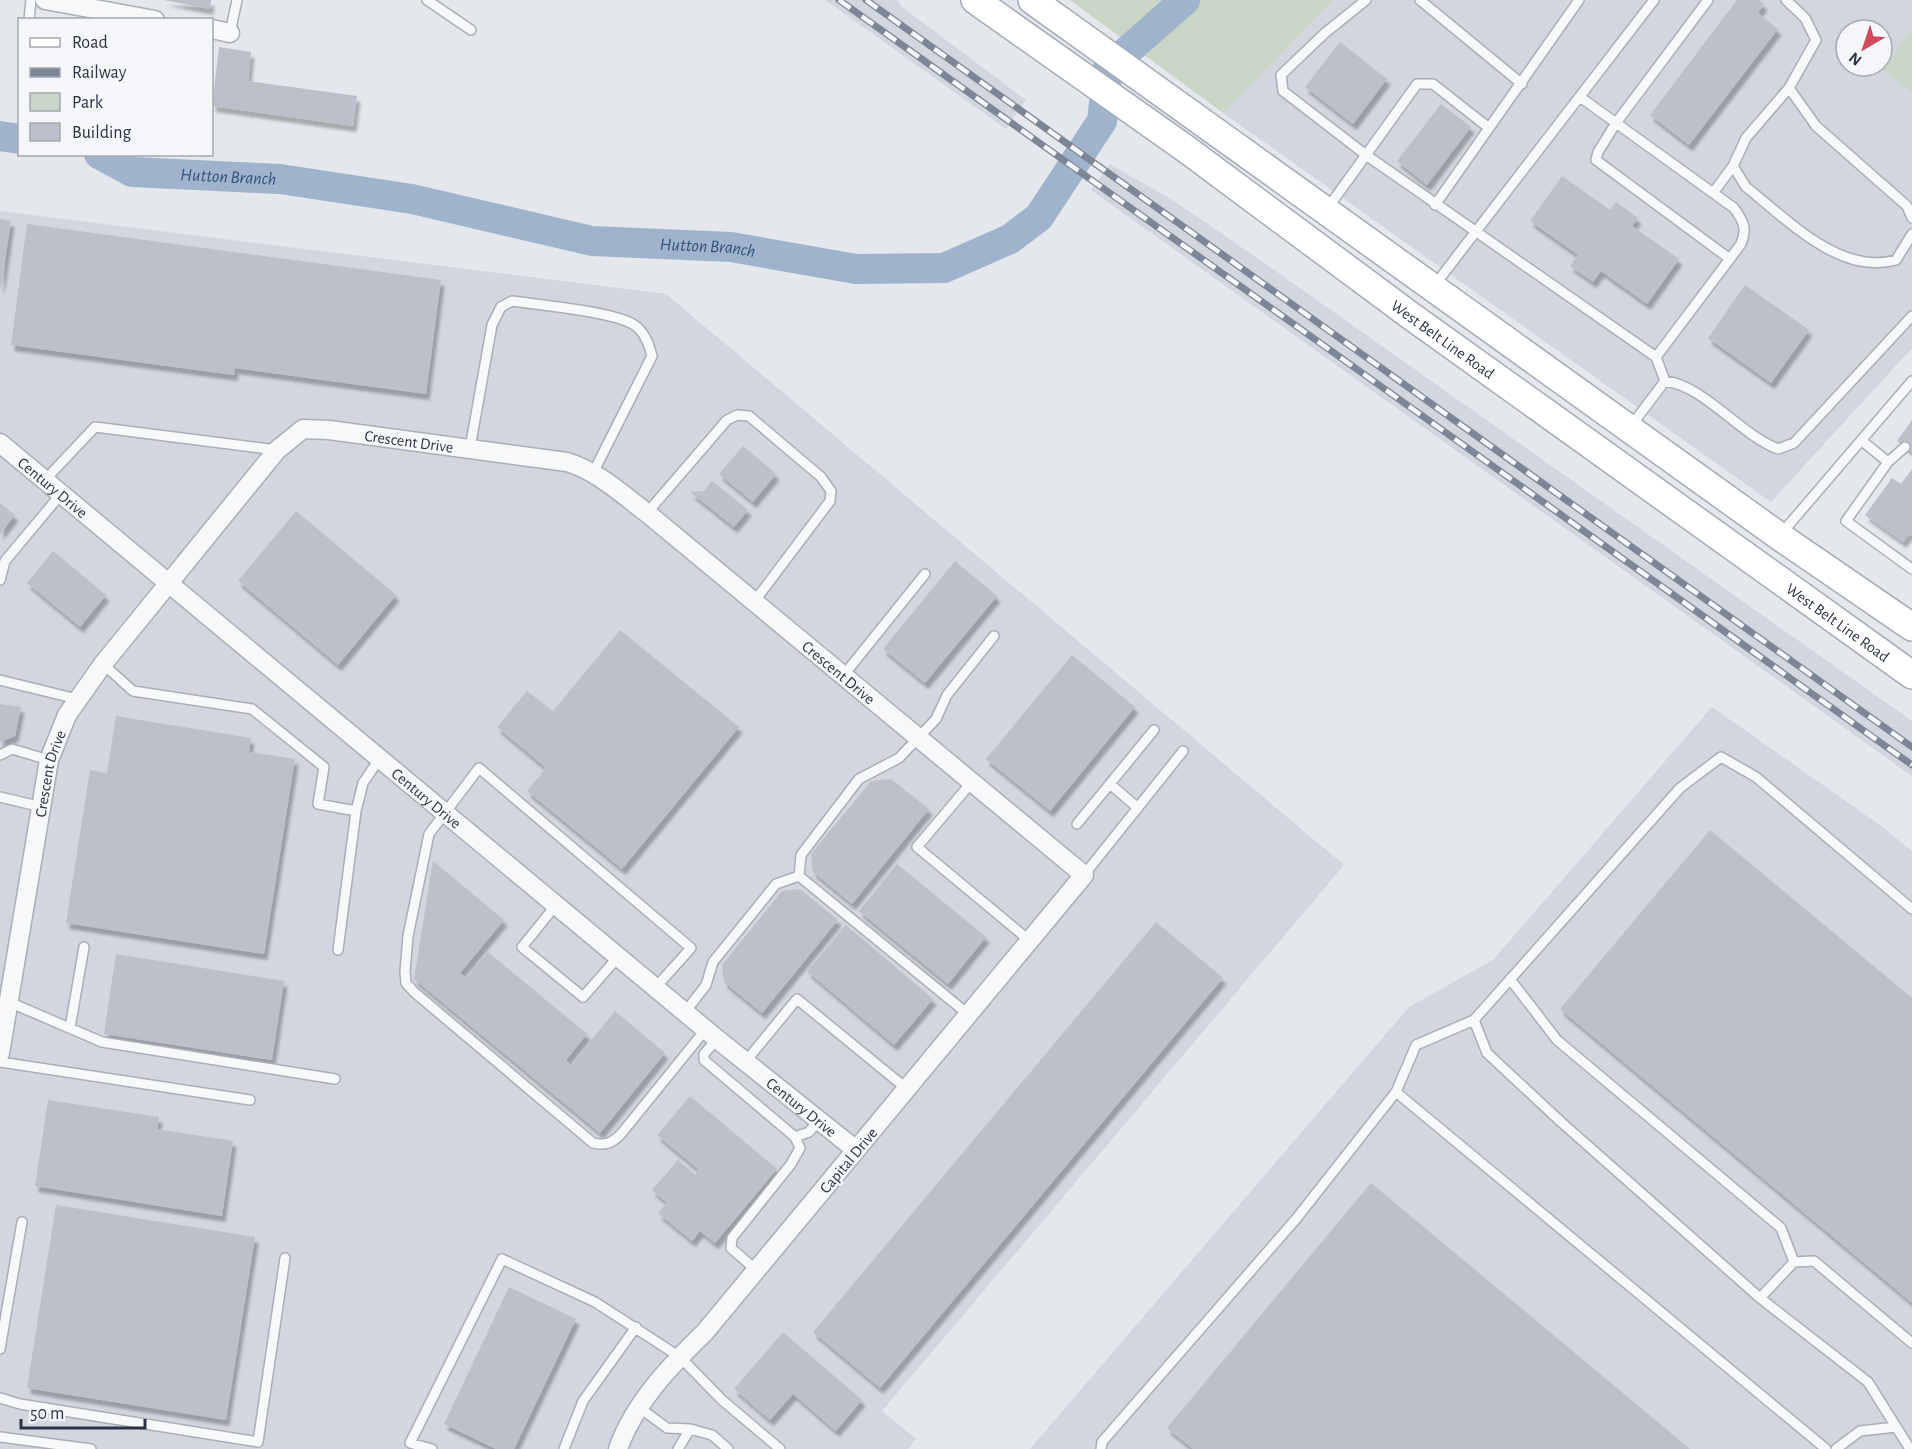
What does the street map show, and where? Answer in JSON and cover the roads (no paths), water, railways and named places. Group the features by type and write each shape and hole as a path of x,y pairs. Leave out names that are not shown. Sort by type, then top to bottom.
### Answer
{"main road":[{"name":"West Belt Line Road","path":"975,0 1186,149 1411,316 1912,675"},
{"path":"1036,3 1779,536 1912,627"},
{"path":"1411,316 1433,288"},
{"path":"1758,564 1779,536"}],"street":[{"path":"45,0 89,14 133,18"},
{"path":"213,29 230,33"},
{"name":"Crescent Drive","path":"0,1053 49,760 67,715 103,664 167,582 277,450 303,429 470,448 567,462 593,473 647,513 1084,875"},
{"name":"Century Drive","path":"0,443 712,1034 856,1150"},
{"name":"Capital Drive","path":"618,1449 624,1432 658,1380 705,1332 1084,875"}],"lane":[{"path":"29,18 31,0"},
{"path":"230,33 237,0"},
{"path":"427,0 471,30"},
{"path":"1366,0 1325,33 1281,75 1283,91 1435,205 1656,357 1665,381"},
{"path":"1420,0 1522,84"},
{"path":"1435,205 1579,0"},
{"path":"1433,288 1653,0"},
{"path":"1708,0 1616,123 1596,160 1730,259"},
{"path":"1713,193 1733,166 1746,138 1789,88 1816,40 1805,18 1785,0"},
{"path":"1325,211 1417,84 1433,84 1489,128"},
{"path":"1789,88 1816,126 1907,206 1912,219"},
{"path":"1580,97 1734,208 1744,222 1745,234 1730,259 1656,357"},
{"path":"1733,166 1746,187 1816,241 1854,261 1880,265 1896,260 1912,234"},
{"path":"470,448 492,325 501,307 512,301 608,315 635,325 646,337 652,356 593,473"},
{"path":"1665,381 1682,383 1760,442 1778,449 1794,443 1912,316"},
{"path":"1629,428 1665,381"},
{"path":"1779,536 1912,381"},
{"path":"647,513 727,420 736,415 749,416 821,477 831,491 830,501 754,602"},
{"path":"45,480 95,427 277,450"},
{"path":"1861,440 1888,462"},
{"path":"1905,447 1888,462 1846,521 1912,569"},
{"path":"0,580 5,561 61,494"},
{"path":"843,676 925,574"},
{"path":"799,876 801,855 858,779 899,758 918,739 936,719 947,695 994,636"},
{"path":"103,664 134,691 252,709 324,767 318,804 356,811"},
{"path":"0,680 77,699"},
{"path":"1077,824 1154,730"},
{"path":"0,755 12,749 49,760"},
{"path":"1084,875 1183,751"},
{"path":"1101,1449 1101,1442 1296,1219 1396,1092 1416,1045 1474,1020 1680,788 1721,757 1756,777 1912,909"},
{"path":"338,950 356,811 363,783 380,758"},
{"path":"656,987 690,948 479,768 429,834 408,936 406,983 428,1005 593,1143 604,1146 614,1141 712,1034"},
{"path":"971,783 917,848 1030,941"},
{"path":"1110,784 1138,808"},
{"path":"0,797 42,807"},
{"path":"686,1011 706,985 713,962 776,885 799,876"},
{"path":"799,876 969,1015"},
{"path":"556,904 522,947 574,990 583,997 619,956"},
{"path":"70,1028 84,947"},
{"path":"1510,979 1557,1040 1781,1228 1794,1262"},
{"path":"746,1061 797,999 907,1089"},
{"path":"9,1002 102,1042 335,1079"},
{"path":"1474,1020 1487,1053 1760,1298 1868,1382 1910,1449"},
{"path":"712,1034 704,1060 795,1137 801,1148 732,1238 731,1248 756,1270"},
{"path":"0,1062 250,1100"},
{"path":"1396,1092 1826,1449"},
{"path":"795,1137 809,1132 819,1120"},
{"path":"0,1349 22,1222"},
{"path":"0,1398 31,1406 258,1442 285,1258"},
{"path":"432,1449 410,1443 502,1259 595,1302 680,1357 722,1400 780,1449"},
{"path":"1760,1298 1794,1262 1814,1261 1912,1344"},
{"path":"564,1449 583,1401 636,1328"},
{"path":"640,1408 667,1428 690,1429 712,1435 728,1449"},
{"path":"1836,1449 1860,1431 1896,1427"},
{"path":"678,1449 690,1429"},
{"path":"0,1437 91,1449"}],"waterway":[{"name":"Hutton Branch","path":"103,156 132,172 280,179 412,199 592,241 731,247 856,269 944,268 1010,239 1039,217 1102,121 1108,68 1185,0"},
{"name":"Hutton Branch","path":"0,136 18,139"}],"railway":[{"path":"839,0 1912,765"},
{"path":"866,0 1912,747"}]}
